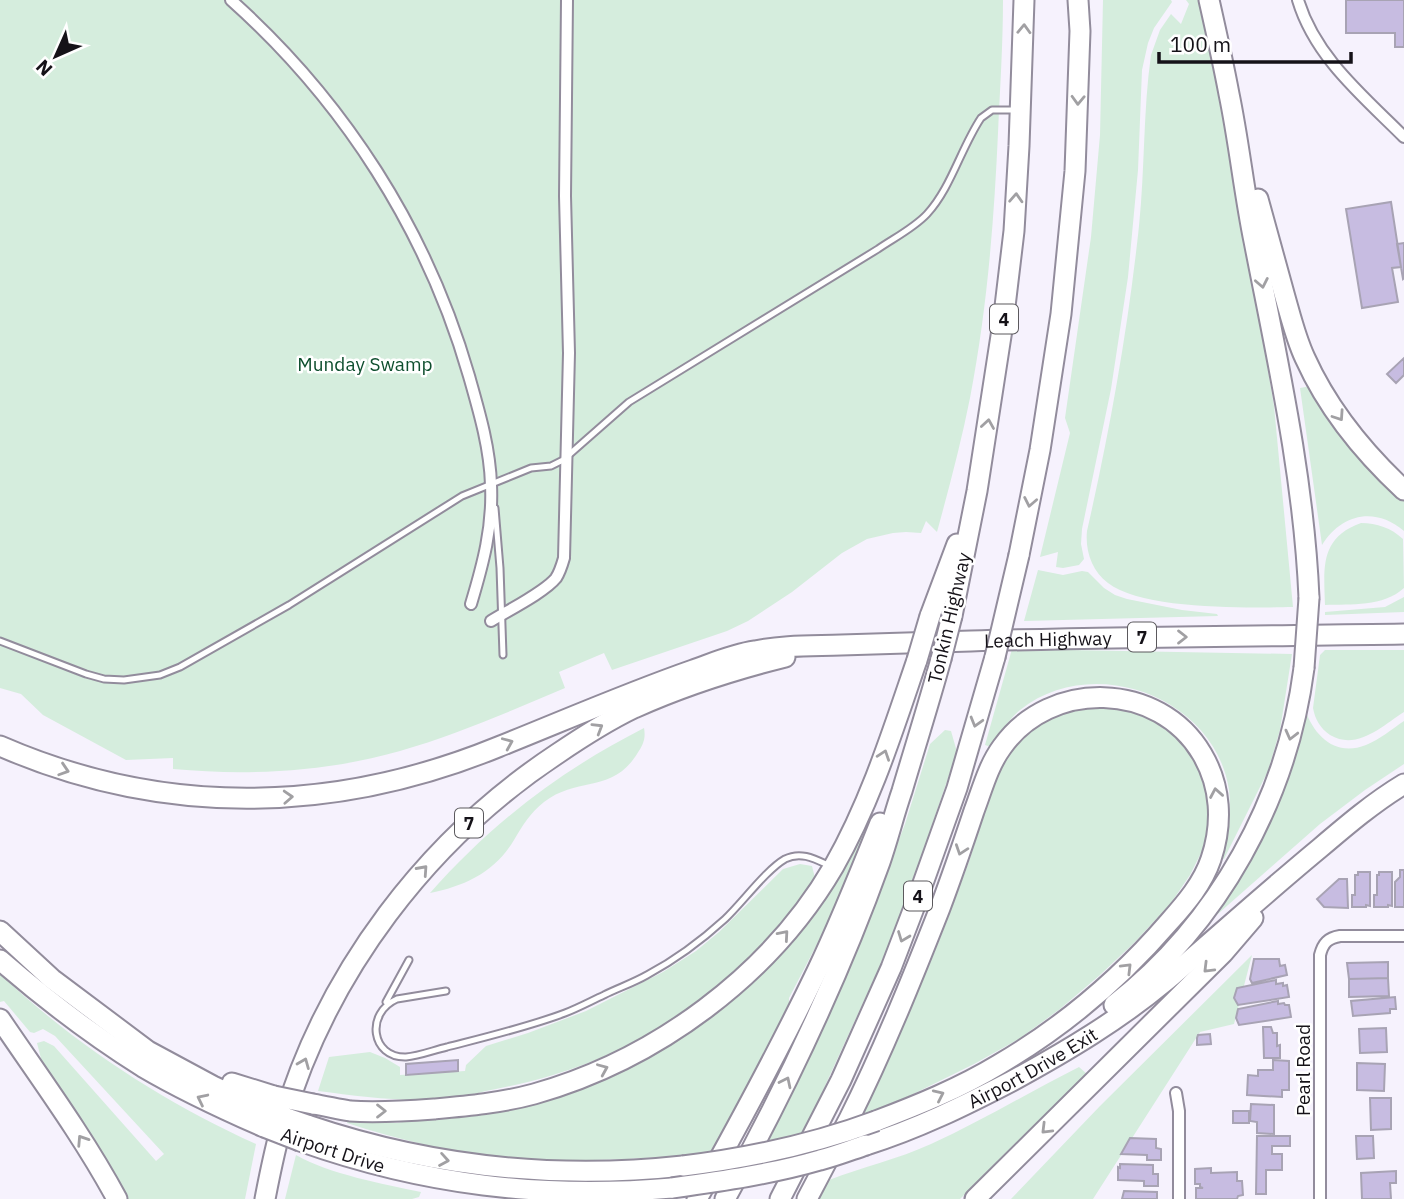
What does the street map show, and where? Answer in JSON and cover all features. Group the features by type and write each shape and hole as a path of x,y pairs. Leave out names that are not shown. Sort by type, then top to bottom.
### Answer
{"highway":[{"name":"Tonkin Highway","path":"720,1190 756,1143 806,1043 857,921 881,859 952,616 977,491 1014,231 1024,0"},
{"name":"4","path":"780,1199 841,1080 891,968 957,788 995,657 1040,450 1061,314 1075,171 1080,0"},
{"path":"1028,1072 1128,995 1171,952 1217,896 1249,844 1277,781 1298,709 1309,598 1299,481 1229,95 1209,0"},
{"path":"1229,95 1292,323 1304,357 1318,385 1357,442 1404,490"},
{"path":"0,930 52,979 148,1051 269,1112 313,1104 350,1111 413,1111 472,1105 532,1094 578,1080 617,1063 674,1031 743,978 798,918 833,867 875,781 930,616 977,491"},
{"path":"1364,635 1404,627"},
{"name":"Leach Highway","path":"858,645 1404,634"},
{"path":"0,746 103,782 143,789 226,799 307,796 360,789 450,766 663,680 751,651 778,647 858,645"},
{"name":"7","path":"265,1199 282,1122 326,1013 379,926 414,880 476,816 535,768 635,708 675,691 754,665 858,645"},
{"path":"304,1133 345,1138 383,1148 490,1167 591,1172 646,1170 728,1161 774,1152 850,1131 928,1100 996,1067 1066,1020 1123,972 1193,894 1211,860 1217,836 1218,796 1214,778 1204,757 1177,724 1161,713 1131,701 1088,697 1060,704 1037,715 1017,730 1002,747 986,778 950,881 907,990 849,1118 807,1199"},
{"path":"697,1199 817,971 844,912 929,702"},
{"path":"975,1199 1223,953 1302,862 1374,803 1404,783"},
{"name":"Airport Drive Exit","path":"720,1190 922,1125 965,1106 1079,1044 1141,1000 1302,862"},
{"name":"Airport Drive","path":"0,960 68,1016 144,1067 184,1090 269,1112 304,1133 374,1164 469,1184 535,1191 720,1190"},
{"path":"0,1019 99,1166 117,1199"},
{"path":"646,1199 670,1190"}],"street":[{"path":"231,0 289,57 354,136 382,177 433,276 462,351 484,433 491,484 491,522 471,604"},
{"path":"491,621 548,586 562,568 564,558 569,353 565,196 567,0"},
{"path":"1298,0 1324,53 1339,72 1404,136"},
{"name":"Pearl Road","path":"1320,1199 1322,947 1333,937 1340,936 1404,936"},
{"path":"1176,1093 1179,1111 1180,1199"}],"lane":[{"path":"0,641 104,679 124,680 160,675 180,667 289,605 462,496 531,468 551,466 567,457 629,402 916,223 939,198 981,118 992,110 1020,110"},
{"path":"491,484 498,526 503,655"},
{"path":"409,960 376,1020 375,1029 379,1042 391,1053 405,1057 484,1038 565,1013 648,975 696,943 787,858 804,856 833,867"},
{"path":"383,1008 397,999 446,991"}],"green space":[{"name":"Munday Swamp","path":"0,0 1003,0 992,233 985,299 970,398 937,532 926,521 921,533 893,533 867,539 842,553 792,592 748,621 727,631 612,670 604,653 559,672 565,688 421,745 344,764 259,772 173,769 173,758 126,760 43,715 21,694 0,688"},
{"path":"1103,0 1172,2 1154,28 1142,70 1138,170 1128,277 1111,389 1082,529 1084,559 1079,565 1063,568 1056,567 1058,552 1040,557 1070,433 1065,418 1091,237 1100,135"},
{"path":"1186,0 1200,0 1247,246 1274,406 1293,607 1197,606 1170,603 1124,592 1102,578 1094,567 1087,546 1087,531 1118,379 1135,265 1151,55 1160,30 1171,14 1181,24 1189,4"},
{"path":"1311,386 1404,498 1404,531 1382,518 1359,517 1339,526 1322,545 1300,388"},
{"path":"1361,523 1384,527 1403,539 1404,588 1386,599 1377,601 1325,605 1325,567 1331,546 1347,529"},
{"path":"1038,570 1063,575 1088,572 1115,595 1218,616 1024,621"},
{"path":"1404,597 1404,612 1325,615 1325,612 1385,607"},
{"path":"1012,649 1292,654 1280,730 1268,771 1224,859 1220,858 1228,824 1230,799 1219,757 1201,730 1176,709 1147,693 1115,685 1081,685 1049,693 1020,710 1004,727 991,747 985,745"},
{"path":"1325,650 1404,650 1404,712 1378,730 1359,738 1340,739 1326,732 1318,723 1313,708 1320,655"},
{"path":"1088,704 1129,707 1175,731 1206,775 1211,825 1205,845 1190,875 1171,903 1134,943 1060,1009 1019,1039 885,1108 861,1115 934,954 969,862 991,792 1009,751 1032,727 1050,717"},
{"path":"1305,710 1321,736 1336,746 1345,748 1371,743 1404,721 1404,764 1320,824 1211,920 1209,918"},
{"path":"644,728 641,748 617,775 569,789 544,802 527,820 498,861 488,869 467,882 430,893 478,843 529,800 584,762"},
{"path":"945,730 951,731 957,752 906,901 879,968 803,1134 767,1142 809,1056 879,891 905,824 930,744"},
{"path":"863,822 870,824 828,923 789,998 789,1008 714,1152 628,1159 531,1160 438,1148 347,1123 348,1119 397,1123 424,1118 614,1074 649,1056 712,1015"},
{"path":"800,864 812,866 815,878 783,921 740,967 666,1024 611,1053 546,1077 460,1097 407,1100 318,1091 329,1057 370,1052 400,1067 400,1075 465,1071 466,1065 486,1046 586,1011 663,972 719,932 783,869"},
{"path":"1252,955 1234,1024 1200,1032 1093,1199 1011,1199 1100,1106"},
{"path":"0,974 58,1024 121,1069 187,1110 256,1144 245,1199 124,1199 45,1074 37,1043 44,1041 54,1046 156,1161 164,1154 55,1036 43,1029 30,1032 4,1001 0,1002"},
{"path":"1079,1067 1087,1074 960,1199 819,1199 829,1180 931,1144"},
{"path":"296,1155 340,1173 421,1192 419,1197 412,1199 285,1199"}],"building":[{"path":"1346,0 1404,0 1404,47 1395,47 1395,33 1346,33"},
{"path":"1391,202 1401,267 1392,268 1398,302 1362,308 1346,209"},
{"path":"1404,243 1404,278 1403,279 1397,244"},
{"path":"1404,358 1404,375 1396,383 1387,374"},
{"path":"1400,870 1404,870 1404,907 1395,907 1395,882 1400,877"},
{"path":"1358,872 1370,872 1370,906 1352,907 1355,875 1358,875"},
{"path":"1379,872 1392,872 1392,906 1374,907"},
{"path":"1339,879 1347,879 1348,908 1324,907 1317,899"},
{"path":"1254,959 1279,959 1280,966 1285,965 1287,975 1252,983 1250,979"},
{"path":"1388,962 1388,978 1349,979 1347,963"},
{"path":"1388,978 1389,996 1349,997 1349,979"},
{"path":"1276,980 1276,984 1287,985 1289,997 1238,1005 1234,998 1237,988"},
{"path":"1395,997 1396,1009 1390,1009 1390,1013 1353,1016 1351,1001"},
{"path":"1278,1001 1278,1004 1289,1005 1291,1017 1239,1025 1236,1018 1238,1009"},
{"path":"1263,1027 1271,1027 1273,1033 1277,1033 1280,1058 1264,1058"},
{"path":"1386,1028 1387,1052 1360,1053 1359,1029"},
{"path":"1210,1034 1211,1044 1197,1045 1198,1035"},
{"path":"458,1060 458,1071 406,1075 406,1064"},
{"path":"1273,1060 1289,1061 1289,1090 1282,1090 1282,1097 1247,1095 1248,1075 1258,1076 1258,1070 1273,1070"},
{"path":"1357,1063 1385,1064 1384,1091 1357,1090"},
{"path":"1370,1098 1391,1098 1391,1129 1371,1130"},
{"path":"1251,1104 1274,1105 1274,1134 1257,1133 1257,1122 1250,1121"},
{"path":"1233,1111 1249,1111 1249,1123 1233,1123"},
{"path":"1257,1136 1290,1136 1290,1146 1272,1146 1272,1154 1282,1154 1282,1170 1266,1170 1266,1194 1256,1194"},
{"path":"1356,1136 1373,1136 1374,1158 1357,1159"},
{"path":"1130,1138 1156,1139 1156,1148 1161,1149 1161,1160 1147,1160 1147,1155 1121,1154"},
{"path":"1120,1164 1153,1165 1153,1174 1158,1174 1158,1186 1144,1186 1144,1181 1118,1180"},
{"path":"1211,1168 1211,1173 1237,1172 1237,1181 1242,1181 1243,1195 1237,1199 1196,1199 1196,1188 1203,1188 1200,1184 1195,1184 1195,1169"},
{"path":"1396,1171 1396,1183 1390,1183 1391,1199 1362,1199 1361,1173"},
{"path":"1124,1191 1157,1192 1157,1199 1122,1199"}]}
